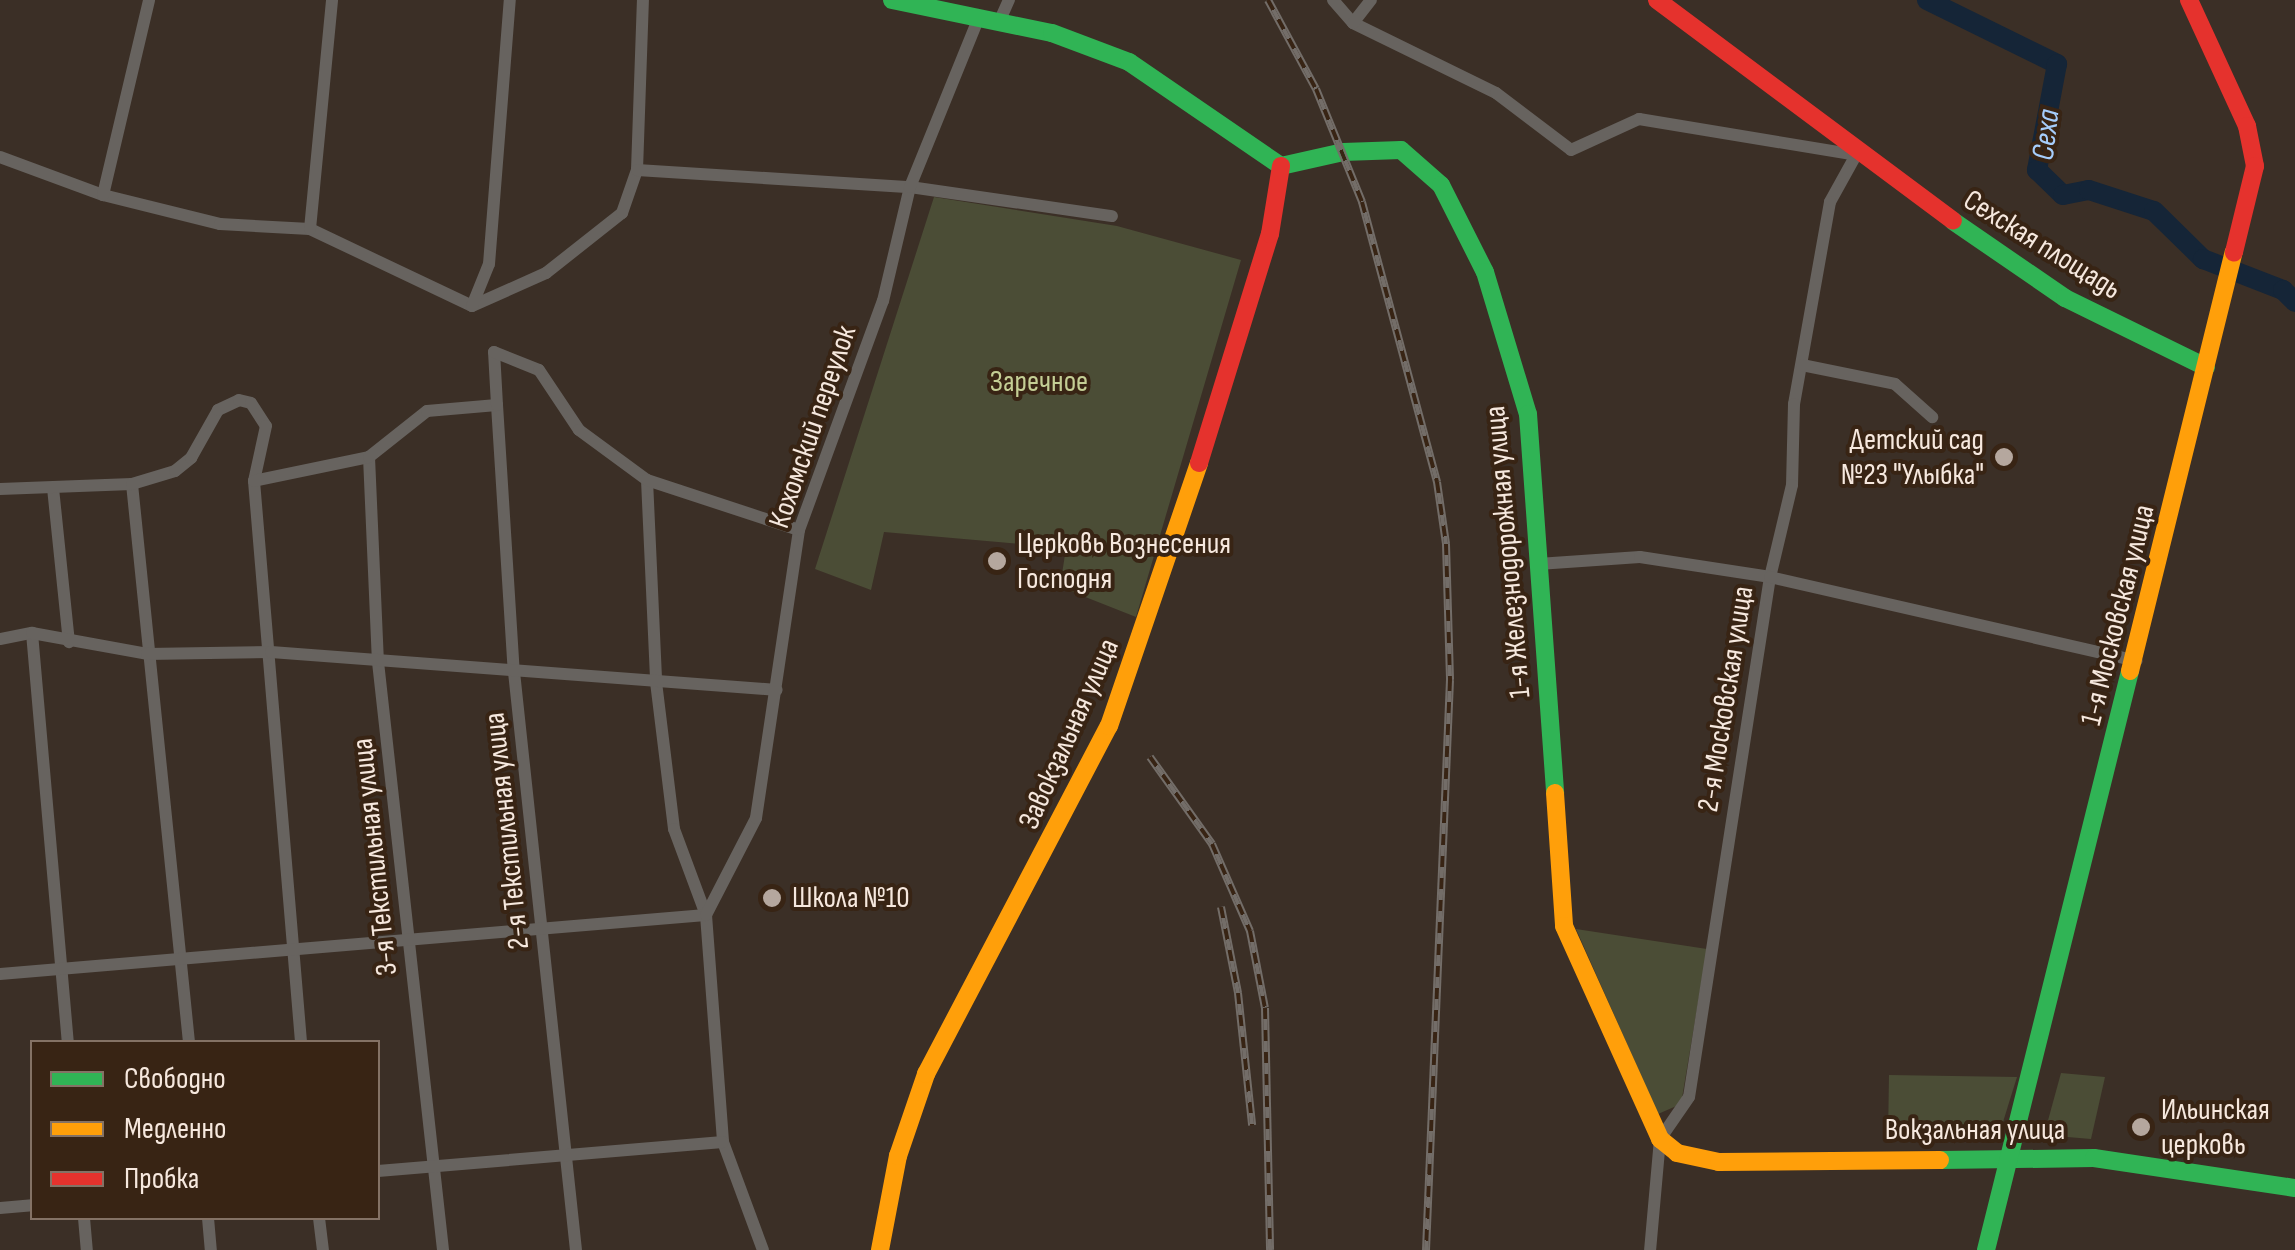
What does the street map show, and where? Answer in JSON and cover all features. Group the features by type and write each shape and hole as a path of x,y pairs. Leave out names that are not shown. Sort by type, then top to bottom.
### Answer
{"main road":[{"path":"892,0 1000,20 1130,62 1281,166"},
{"name":"Сехская площадь","path":"1657,0 1856,155 2065,298 2206,367"},
{"name":"1-я Московская улица","path":"1986,1250 2136,662 2255,166 2247,126 2189,0"},
{"name":"1-я Железнодорожная улица","path":"1281,166 1344,152 1400,150 1442,184 1485,272 1528,414 1564,926 1660,1139"},
{"name":"Завокзальная улица","path":"880,1250 898,1156 926,1074 1086,773 1157,601 1270,234 1281,166"},
{"name":"Вокзальная улица","path":"1660,1139 1677,1154 1719,1162 2094,1158 2295,1188"}],"street":[{"path":"102,195 149,0"},
{"path":"310,229 332,0"},
{"path":"472,306 489,264 510,0"},
{"path":"0,157 102,195 220,224 310,229 472,306 546,273 622,213 636,170 644,0"},
{"path":"1000,20 1010,0"},
{"path":"1334,0 1353,23 1496,94 1571,150 1638,119 1856,155"},
{"path":"1353,23 1371,0"},
{"path":"2179,0 2201,24"},
{"name":"Кохомский переулок","path":"706,915 756,818 799,530 883,301 910,186 979,17"},
{"name":"2-я Московская улица","path":"1650,1250 1660,1139 1689,1097 1770,577 1792,485 1802,365 1830,202 1856,155"},
{"path":"636,170 910,186 1112,216"},
{"name":"2-я Текстильная улица","path":"576,1250 514,672 494,352 539,370 580,430 646,480"},
{"path":"1802,365 1895,384 1932,417"},
{"path":"0,490 132,484 184,464 212,417 238,400 252,404 266,426 254,481 301,1040"},
{"path":"254,481 369,457 428,411 497,406"},
{"name":"3-я Текстильная улица","path":"369,457 378,662 443,1250"},
{"path":"763,1250 723,1142 706,915 674,829 656,682 646,480 799,530"},
{"path":"132,484 188,1040"},
{"path":"53,488 68,642"},
{"path":"1538,564 1640,557 1770,577 2136,662"},
{"path":"0,640 32,633 147,654 270,652 777,690"},
{"path":"32,633 68,1040"},
{"path":"0,974 543,924 706,915"},
{"path":"380,1171 723,1142"},
{"path":"0,1208 30,1206"},
{"path":"84,1220 87,1250"},
{"path":"208,1220 211,1250"},
{"path":"319,1220 323,1250"}],"green space":[{"name":"Заречное","path":"934,197 1117,226 1241,260 1136,617 1060,587 1066,548 884,532 871,590 815,569"},
{"path":"1576,929 1707,949 1681,1104 1658,1114"},
{"path":"2061,1073 2105,1077 2091,1139 2044,1135"},
{"path":"1889,1075 2017,1077 1998,1138 1888,1138"}],"waterway":[{"name":"Сеха","path":"1927,0 2057,64 2037,170 2063,195 2089,190 2154,211 2203,259 2283,290 2295,302"}],"railway":[{"path":"1268,0 1316,89 1362,202 1437,482 1446,544 1450,680 1426,1250"},
{"path":"1150,757 1212,844 1250,931 1265,1008 1270,1250"},
{"path":"1221,907 1238,993 1252,1125"}],"traffic: fast":[{"path":"892,0 1052,33 1129,62 1281,166"},
{"path":"1281,166 1343,152 1401,150 1441,185 1485,272 1528,414 1555,793"},
{"path":"1953,221 2065,298 2206,367"},
{"path":"1986,1250 2130,671"},
{"path":"1940,1160 2094,1158 2295,1188"}],"traffic: slow":[{"path":"2130,671 2234,252"},
{"path":"880,1250 898,1156 926,1074 1109,726 1199,463"},
{"path":"1555,793 1564,926 1660,1139 1677,1153 1719,1162 1940,1160"}],"traffic: jam":[{"path":"1657,0 1953,221"},
{"path":"2189,0 2247,126 2255,166 2234,252"},
{"path":"1199,463 1270,234 1281,166"}],"place":[{"name":"Детский сад №23 \"Улыбка\"","path":"2004,457"},
{"name":"Церковь Вознесения Господня","path":"997,561"},
{"name":"Школа №10","path":"772,898"},
{"name":"Ильинская церковь","path":"2141,1127"}]}
